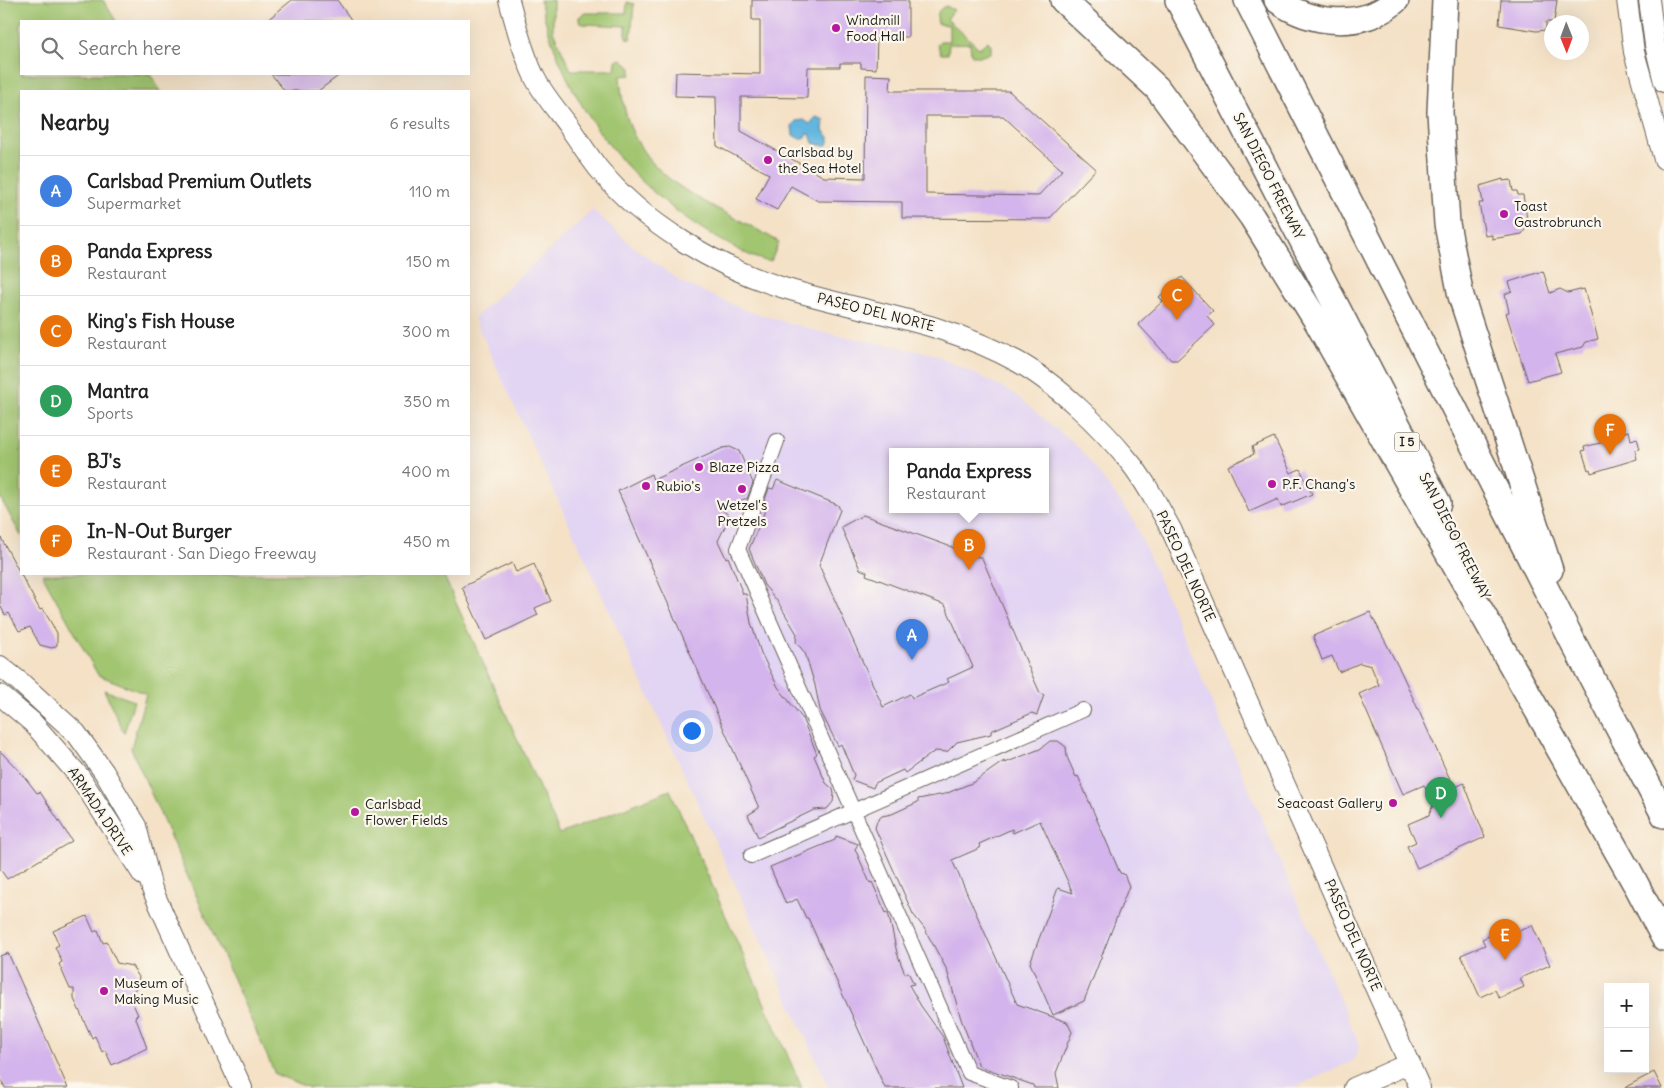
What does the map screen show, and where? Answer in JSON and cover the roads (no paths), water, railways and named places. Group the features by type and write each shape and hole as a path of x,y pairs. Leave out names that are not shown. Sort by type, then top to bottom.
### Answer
{"highway":[{"path":"1063,0 1157,88 1252,218 1316,320 1635,884"},
{"name":"SAN DIEGO FREEWAY","path":"1178,0 1664,938"},
{"path":"1247,0 1573,642 1664,815"},
{"path":"1277,0 1303,14 1331,21 1362,17 1377,12 1396,0"},
{"path":"1446,0 1440,112 1448,233 1461,296 1573,642"}],"main road":[{"name":"PASEO DEL NORTE","path":"509,0 520,40 536,79 599,170 632,202 692,248 733,270 783,288 902,317 966,336 1020,363 1053,387 1087,418 1129,461 1171,529 1420,1088"},
{"path":"1627,0 1634,52 1664,159"},
{"path":"1649,0 1655,46 1664,82"},
{"name":"ARMADA DRIVE","path":"0,666 76,733 104,772 136,826 152,889"},
{"name":"ARMADA DRIVE","path":"0,695 32,722 80,776 152,889 242,1088"},
{"path":"1354,1088 1410,1063"}],"street":[{"path":"777,441 738,549 855,810 969,1073 1011,1088"},
{"path":"751,856 1083,710"}],"water":[{"path":"816,117 824,120 823,130 829,137 829,143 825,146 813,143 810,134 806,134 805,137 800,139 793,135 792,126 796,121 804,120 810,124"}],"place":[{"name":"Windmill Food Hall","path":"836,28"},
{"name":"Carlsbad by the Sea Hotel","path":"768,160"},
{"name":"Toast Gastrobrunch","path":"1504,214"},
{"name":"King's Fish House","path":"1177,320"},
{"name":"In-N-Out Burger","path":"1610,455"},
{"name":"Blaze Pizza","path":"699,467"},
{"name":"P.F. Chang's","path":"1272,484"},
{"name":"Rubio's","path":"646,486"},
{"name":"Wetzel's Pretzels","path":"742,489"},
{"name":"Panda Express","path":"969,570"},
{"name":"Carlsbad Premium Outlets","path":"912,660"},
{"name":"Seacoast Gallery","path":"1393,803"},
{"name":"Carlsbad Flower Fields","path":"355,812"},
{"name":"Mantra","path":"1441,818"},
{"name":"BJ's","path":"1505,960"},
{"name":"Museum of Making Music","path":"104,991"}]}
